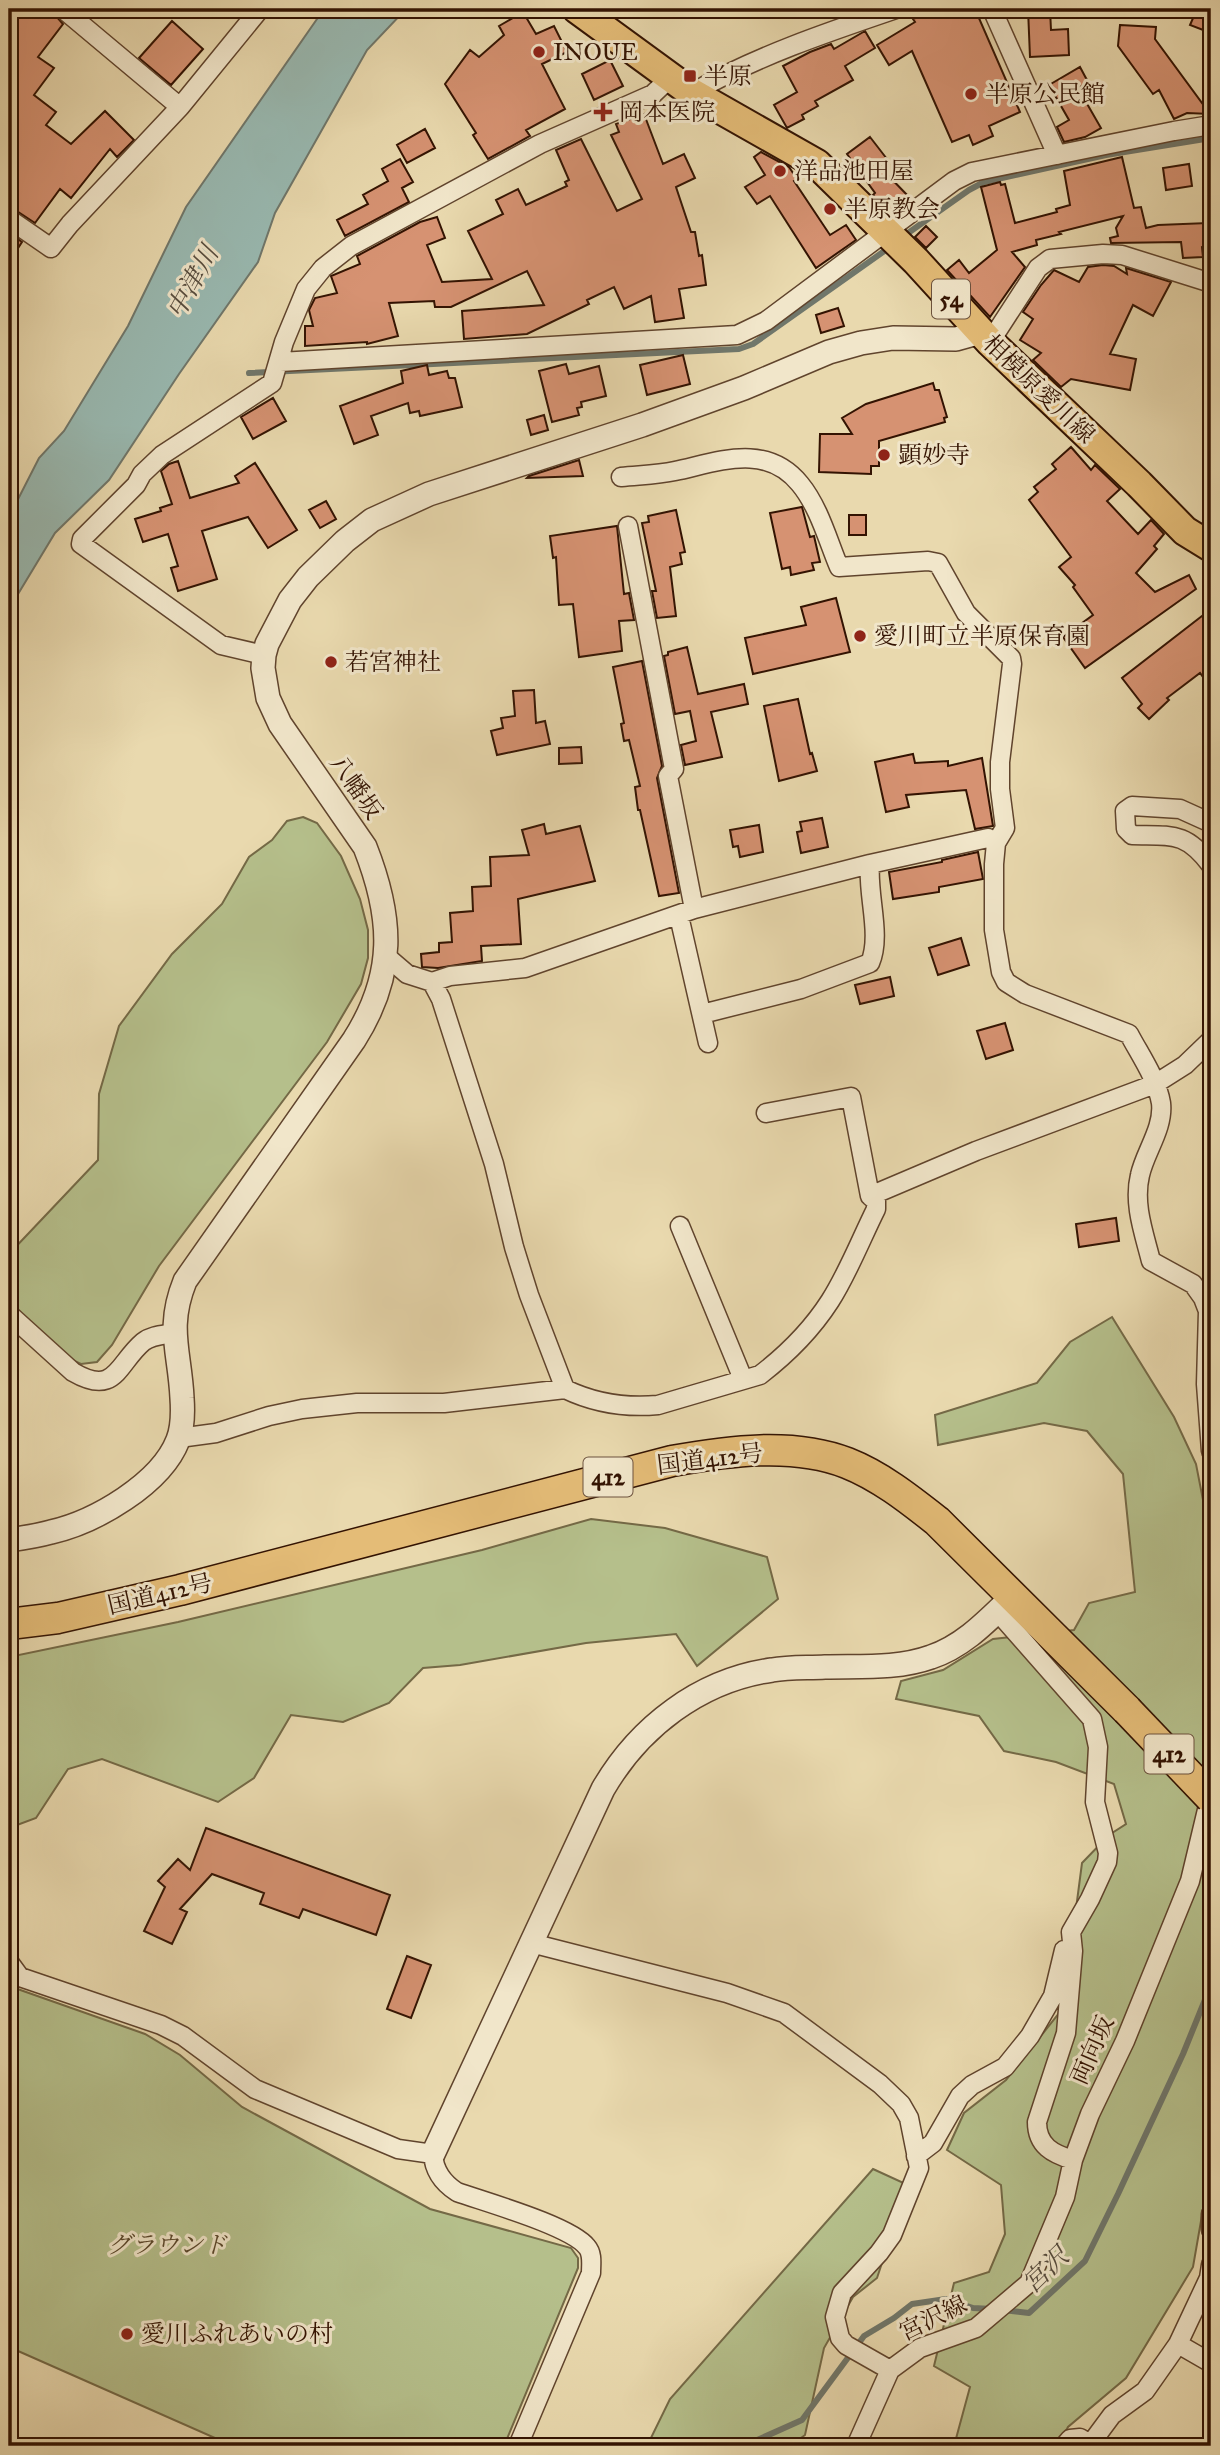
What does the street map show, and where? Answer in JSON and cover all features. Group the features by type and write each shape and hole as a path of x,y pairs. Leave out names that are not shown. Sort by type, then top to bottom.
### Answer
{"highway":[{"name":"国道412号","path":"9,1624 58,1618 180,1590 672,1461 738,1451 815,1454 862,1470 908,1497 937,1521 1005,1604 1127,1710 1211,1798"}],"main road":[{"name":"54","path":"577,9 682,85"},
{"name":"相模原愛川線","path":"682,85 817,164 887,232 985,337 1185,531 1211,547"}],"street":[{"path":"63,9 180,107"},
{"path":"9,219 51,248 70,224 180,107 260,9"},
{"path":"896,9 827,33 714,80 682,85 653,94 540,144 351,246 323,268 306,289 284,342 272,383 162,454 142,474 136,485 82,539 81,544 221,645 264,655 290,600 345,541 372,520 429,494 655,421 744,388 829,352 893,338 985,337 1038,268 1050,259 1122,255 1211,282"},
{"path":"992,9 1057,155"},
{"path":"280,362 737,335 766,320 954,181 972,172 1211,125"},
{"path":"621,477 671,472 726,459 752,457 779,467 800,484 816,511 839,567 928,561 938,564 965,613 1011,658 1000,762 1005,828 996,843 994,864 994,930 1001,972 1006,982 1025,994 1129,1034 1155,1084 1161,1102 1161,1117 1139,1178 1137,1203 1151,1261 1193,1284 1208,1311 1206,1384 1211,1451"},
{"path":"628,526 674,769 667,776 708,1043"},
{"name":"八幡坂","path":"179,1438 182,1396 174,1333 175,1308 185,1282 358,1033 373,1006 382,980 386,956 385,906 365,847 274,713 264,682 264,655"},
{"path":"1211,823 1180,809 1132,806 1125,811 1126,829 1132,835 1186,839 1211,865"},
{"path":"386,956 407,974 432,982 450,976 525,968 687,912 870,864 988,838 996,843"},
{"path":"702,1014 801,989 870,963 876,949 869,880 870,864"},
{"path":"432,982 441,999 494,1164 514,1247 529,1295 565,1389"},
{"path":"870,1196 976,1151 1155,1084 1185,1065 1211,1041"},
{"path":"9,1540 53,1532 82,1521 132,1493 156,1473 172,1453 179,1438 216,1433 269,1416 302,1409 357,1403 444,1403 565,1389 607,1404 658,1405 760,1375 770,1369 796,1343 830,1301 876,1209 876,1201 870,1196 851,1097 766,1113"},
{"path":"680,1226 743,1379"},
{"path":"9,1314 73,1372 85,1379 99,1381 117,1375 142,1342 152,1337 174,1333"},
{"path":"518,2446 586,2287 591,2273 589,2248 579,2238 561,2229 457,2192 446,2185 439,2175 433,2154 614,1768 630,1749 672,1710 701,1692 760,1672 789,1668 889,1665 931,1657 967,1639 1005,1604 1092,1718 1098,1746 1095,1802 1108,1853 1107,1862 1064,1950 1053,1996 1030,2036 1005,2067 972,2085 960,2096 933,2143 916,2156"},
{"name":"両向坂","path":"1029,2283 1065,2197 1073,2160 1090,2114 1125,2041 1189,1881 1211,1793"},
{"path":"1071,1933 1073,1951 1066,2033 1037,2122 1037,2132 1041,2142 1051,2152 1073,2160"},
{"path":"531,1943 727,1993 783,2013 871,2077 901,2104 909,2118 919,2168 892,2235 842,2293 835,2317 839,2338 882,2366"},
{"path":"9,1962 20,1977 161,2025 184,2036 255,2089 398,2149 433,2154"},
{"path":"1211,2214 1211,2230"},
{"path":"1064,2446 1070,2439 1080,2438 1089,2445 1112,2415 1145,2391 1178,2344 1209,2278 1211,2265"},
{"name":"宮沢線","path":"856,2446 882,2366 920,2348 976,2328 1029,2283"},
{"path":"1178,2344 1211,2363"}],"green space":[{"path":"303,817 317,823 341,856 360,899 368,930 368,958 361,984 327,1042 159,1266 112,1345 97,1362 81,1364 57,1353 9,1304 9,1254 98,1160 99,1094 119,1026 172,954 222,904 249,857 272,840 287,821"},
{"path":"1112,1317 1174,1417 1196,1464 1211,1541 1211,2182 1205,2198 1193,2267 1126,2378 1068,2427 1058,2446 954,2446 970,2387 934,2366 954,2283 989,2272 1005,2234 1001,2185 947,2150 964,2113 1006,2080 1063,2008 1082,1863 1109,1835 1126,1824 1114,1784 1056,1762 1004,1751 979,1716 896,1699 901,1681 943,1670 993,1639 1074,1630 1089,1603 1135,1592 1123,1474 1087,1431 1044,1423 938,1445 935,1415 1037,1383 1070,1342"},
{"path":"591,1519 665,1528 767,1557 778,1599 697,1666 676,1634 586,1643 460,1665 423,1668 389,1703 343,1722 291,1715 254,1778 218,1802 102,1759 68,1769 36,1818 9,1828 9,1657 178,1622 482,1550"},
{"name":"グラウンド","path":"9,1986 145,2034 180,2055 242,2107 430,2209 571,2248 578,2258 578,2268 504,2446 233,2446 9,2347"},
{"path":"873,2169 908,2185 877,2278 853,2297 824,2348 805,2435 790,2446 647,2446 670,2399"}],"water":[{"name":"中津川","path":"324,9 406,9 367,50 275,213 258,262 109,480 55,533 9,609 9,512 39,458 64,431 128,326 186,207"}],"building":[{"path":"9,9 50,9 63,24 38,57 54,68 34,95 56,112 46,125 71,144 105,111 134,140 117,157 110,149 71,198 60,189 35,223 9,208"},
{"name":"半原公民館","path":"937,9 975,9 1020,112 989,126 993,136 973,145 969,135 952,142 912,51 889,65 877,45 915,22 913,19"},
{"path":"1028,9 1050,9 1051,30 1068,29 1069,55 1030,57"},
{"path":"1197,9 1211,9 1211,33 1190,25"},
{"path":"523,12 536,34 554,26 567,52 542,64 565,109 526,130 530,136 488,159 473,135 476,133 445,84 470,50 479,57 504,35 499,26"},
{"path":"172,21 203,49 171,85 139,58"},
{"path":"1120,25 1156,27 1155,39 1210,114 1187,113 1174,119 1159,90 1153,94 1118,46"},
{"path":"865,31 875,48 845,66 853,80 815,101 818,106 802,115 804,119 787,128 774,105 797,92 783,66 831,44 834,49"},
{"path":"610,60 623,86 594,100 582,74"},
{"path":"1080,67 1088,82 1078,88 1101,128 1085,137 1064,142 1057,127 1069,120 1049,85"},
{"path":"644,114 663,164 684,154 695,178 676,187 691,232 695,232 699,256 702,255 706,285 679,289 684,318 655,322 651,296 624,309 614,287 587,300 589,304 527,334 464,339 462,311 544,305 527,271 451,307 435,307 434,301 389,303 398,336 367,344 305,346 305,326 313,326 309,310 315,298 337,293 331,276 360,264 357,256 420,222 437,217 445,238 427,245 442,282 492,279 468,231 503,214 496,200 518,189 526,205 567,186 565,182 569,180 556,150 581,139 617,211 642,199 611,135 619,132 616,124"},
{"path":"425,129 435,148 407,163 397,145"},
{"path":"870,137 887,159 879,166 910,198 891,214 873,195 875,193 847,154"},
{"path":"761,152 789,167 797,179 794,181 830,235 846,225 856,240 816,268 770,196 757,204 745,187 765,175 754,157"},
{"path":"1122,157 1134,208 1141,207 1146,228 1208,223 1209,246 1202,247 1203,257 1183,258 1181,242 1111,243 1110,238 1118,236 1116,228 1123,216 1059,232 1061,234 1036,240 1037,245 1012,252 1025,267 990,317 947,270 959,260 969,273 997,250 981,187 1000,182 1001,185 1005,184 1015,223 1057,212 1056,209 1070,205 1064,171"},
{"path":"400,159 413,182 402,188 409,202 345,236 337,220 368,204 363,195 388,181 382,169"},
{"path":"1189,164 1192,186 1166,190 1163,168"},
{"path":"926,226 937,237 926,248 915,237"},
{"path":"9,233 22,242 9,262"},
{"path":"1114,266 1127,274 1126,268 1171,282 1153,316 1133,305 1110,354 1136,359 1130,390 1071,379 1061,387 1033,360 1041,353 1020,340 1033,319 1023,312 1054,270 1079,282 1088,267"},
{"path":"838,308 844,326 821,333 816,315"},
{"path":"683,355 690,384 647,395 640,365"},
{"path":"566,364 569,374 599,366 606,396 581,402 582,407 577,408 579,415 552,422 539,371"},
{"path":"427,365 429,375 447,371 449,378 455,378 462,407 420,416 419,411 410,413 408,403 371,416 378,435 354,444 340,406 403,383 401,371"},
{"path":"933,383 935,390 939,390 947,417 944,418 945,422 879,441 879,466 871,466 871,474 819,472 820,434 852,434 842,418 866,404"},
{"path":"273,398 286,421 253,439 241,417"},
{"path":"544,415 548,430 531,435 527,420"},
{"path":"1071,447 1091,470 1095,465 1120,489 1107,501 1138,534 1151,520 1164,534 1154,546 1157,549 1136,573 1155,592 1189,575 1196,589 1085,668 1063,637 1093,615 1073,587 1075,585 1059,567 1071,557 1029,500 1038,492 1034,487 1056,469 1052,464"},
{"path":"579,460 583,476 527,478 529,476"},
{"path":"178,461 190,498 239,483 235,476 255,463 297,530 268,548 248,517 202,531 217,579 178,591 171,568 178,566 168,534 143,542 135,519 161,511 160,508 172,504 161,471"},
{"path":"326,501 336,519 320,528 309,510"},
{"path":"802,507 810,537 814,536 820,562 812,563 814,570 791,575 790,567 782,569 770,513"},
{"path":"676,510 685,552 680,553 682,564 670,567 676,616 657,618 652,591 656,591 642,523 649,522 648,516"},
{"path":"849,515 866,515 866,535 849,535"},
{"path":"617,526 624,594 629,593 634,620 619,621 622,651 579,657 573,604 559,605 556,557 553,558 550,536"},
{"path":"836,598 850,652 753,674 745,638 806,625 801,607"},
{"path":"1211,609 1211,688 1200,673 1167,698 1169,700 1149,719 1138,708 1142,704 1122,678"},
{"path":"687,647 698,694 744,684 748,704 711,712 722,757 685,765 681,745 696,741 690,711 675,714 664,656 668,655 668,652"},
{"path":"642,661 662,766 657,778 679,893 659,896 638,810 635,787 640,786 629,740 624,741 621,724 624,723 613,667"},
{"path":"534,690 536,723 545,721 550,744 497,755 491,731 503,728 501,718 515,716 513,691"},
{"path":"798,699 810,754 812,753 817,771 779,781 764,706"},
{"path":"581,747 582,763 559,764 559,748"},
{"path":"913,754 915,763 948,761 948,766 982,758 993,826 975,829 966,790 906,795 909,807 886,812 875,762"},
{"path":"822,818 828,847 801,853 797,832 802,831 800,822"},
{"path":"544,824 546,834 580,826 595,881 518,899 521,944 481,946 482,961 438,968 422,967 421,954 439,952 439,943 452,942 450,913 473,911 472,887 491,886 490,857 529,855 522,830"},
{"path":"759,825 763,852 740,857 738,846 733,847 730,830"},
{"path":"978,852 983,879 939,887 939,892 893,899 889,872"},
{"path":"961,938 969,965 938,975 929,948"},
{"path":"890,977 894,996 860,1004 855,985"},
{"path":"1005,1023 1013,1050 986,1059 977,1031"},
{"path":"1116,1218 1119,1241 1079,1247 1076,1224"},
{"path":"206,1828 390,1895 376,1935 303,1909 299,1918 260,1904 264,1893 212,1874 180,1909 187,1912 172,1944 144,1931 165,1887 158,1881 178,1859 190,1870"},
{"path":"407,1956 431,1965 411,2018 387,2009"}],"waterway":[{"path":"901,238 984,182 1106,155 1211,138"},
{"path":"249,373 739,349 753,344 890,247"},
{"name":"宮沢","path":"1003,2310 1029,2313 1085,2261 1183,2054 1211,1985"},
{"name":"宮沢","path":"751,2446 755,2441 802,2420 864,2336 912,2304 946,2299 973,2308 992,2309"}],"place":[{"name":"INOUE","path":"539,52"},
{"name":"半原","path":"690,76"},
{"name":"半原公民館","path":"971,94"},
{"name":"岡本医院","path":"603,112"},
{"name":"洋品池田屋","path":"780,171"},
{"name":"半原教会","path":"830,209"},
{"name":"顕妙寺","path":"884,455"},
{"name":"愛川町立半原保育園","path":"860,636"},
{"name":"若宮神社","path":"331,662"},
{"name":"愛川ふれあいの村","path":"127,2334"}]}
